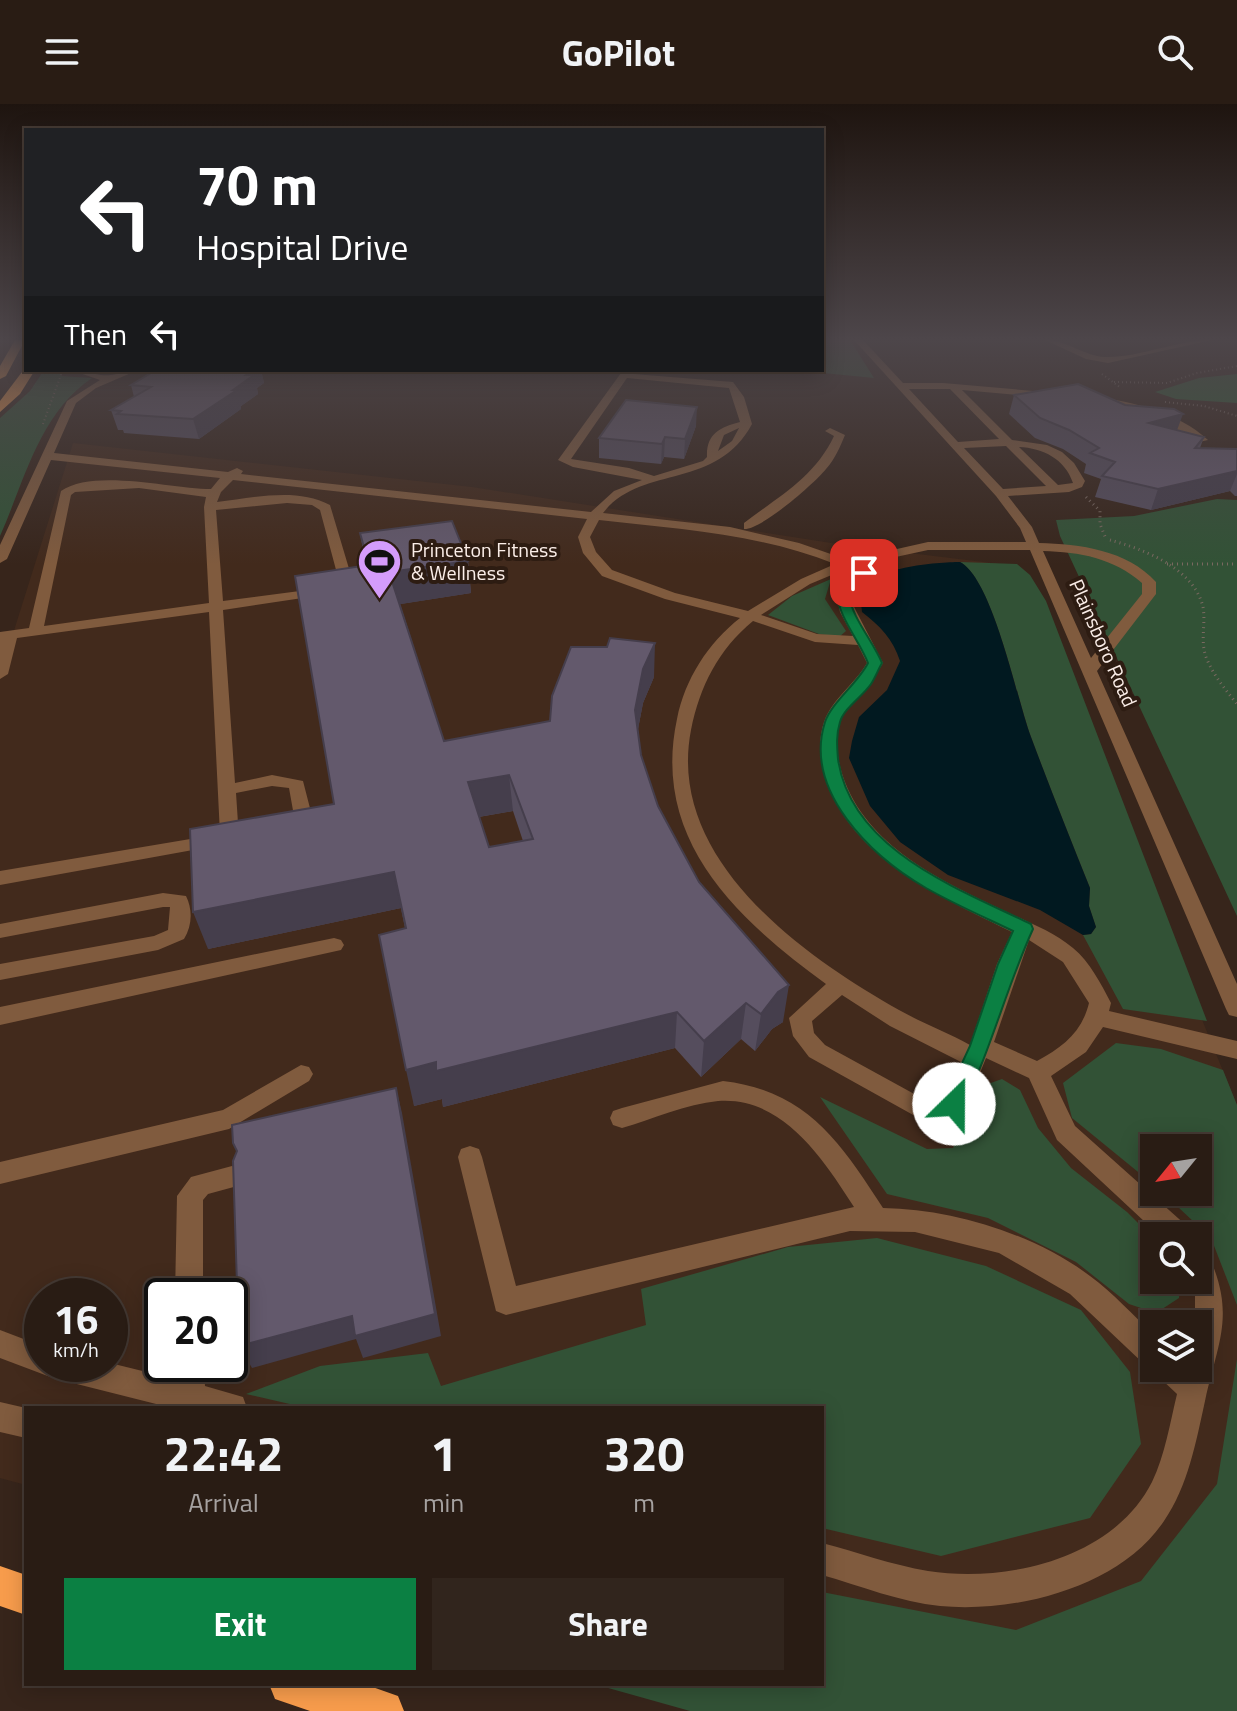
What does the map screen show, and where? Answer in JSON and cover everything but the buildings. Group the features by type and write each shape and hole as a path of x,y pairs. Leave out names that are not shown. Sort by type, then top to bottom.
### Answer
{"highway":[{"path":"0,1586 24,1594"},
{"path":"297,1686 383,1711"}],"street":[{"path":"0,559 66,415"},
{"path":"596,415 564,460 574,464 620,468 653,480"},
{"path":"746,415 747,424 742,436 727,451 700,467 608,497 596,512 584,537 590,553 607,573 670,596 751,616 815,638 866,640"},
{"name":"Plainsboro Road","path":"928,415 1018,515 1038,551 1237,1009"},
{"path":"980,415 1055,489"},
{"path":"1160,415 1208,442 1184,442"},
{"path":"713,458 714,438 722,430 747,424"},
{"path":"748,526 809,482 826,465 840,435 830,431"},
{"path":"956,445 1032,443 1063,452 1078,476 1079,484 1000,493"},
{"path":"49,452 342,484 384,498 530,505 748,526 817,547 898,552 956,545 1102,554 1137,571 1149,582 1150,589 1146,601 1089,670"},
{"path":"0,878 237,836 227,790 211,500 235,472"},
{"path":"0,674 5,635 36,631 216,607 336,589 346,582 326,508 320,503 277,500 211,500 162,487 124,483 72,489 65,494 36,631"},
{"path":"596,512 761,537 831,557 857,569"},
{"path":"817,547 831,557"},
{"path":"1038,551 933,556 820,575 772,599 722,639 694,682 682,720 679,763 684,815 716,871 750,911 841,984 890,1016 952,1043 1038,1072 1066,1133 1164,1222"},
{"path":"898,552 857,569 843,594 844,606 866,640 875,663 866,681 833,718 828,741 834,783 855,818 882,847 930,883 1024,929 1069,956 1100,1003 1098,1017 1077,1047 1038,1072"},
{"path":"227,790 281,780 297,785 301,820 295,825 271,831"},
{"path":"0,931 163,900 179,901 181,922 177,934 158,943 0,972"},
{"path":"841,984 800,1018 804,1036 817,1051 924,1111 937,1113 954,1104 1024,929"},
{"path":"0,1016 334,945"},
{"path":"1098,1017 1237,1050"},
{"path":"0,1173 229,1119 301,1074"},
{"path":"622,1118 721,1091 766,1101 792,1113 808,1126 835,1156 876,1219"},
{"path":"470,1157 506,1302 850,1219 915,1220 1005,1242 1080,1285 1140,1341"},
{"path":"189,1278 190,1196 200,1185 232,1177"},
{"path":"0,1344 24,1353"},
{"path":"128,1382 224,1406"},
{"path":"190,1382 190,1397"},
{"path":"824,1560 940,1589 1037,1583 1077,1567 1116,1546 1143,1522 1173,1467 1181,1382"},
{"path":"0,1417 24,1423"}],"path":[{"path":"1078,490 1100,511 1100,524 1106,539"},
{"path":"1237,564 1167,564 1186,582 1202,604 1202,640 1208,661 1218,681 1237,704"}],"shaded area":[{"path":"73,443 472,487 844,545 1016,566 1237,1105 1237,1711 824,1684 824,1406 24,1406 24,1484 0,1478 0,675"}],"green space":[{"path":"3,415 56,415 26,471 0,536 0,418"},
{"path":"1217,499 1237,500 1237,916 1060,536 1056,520 1134,516"},
{"path":"960,562 1017,564 1030,575 1046,601 1207,1021 1123,1009 1083,935 1091,934 1096,927 1089,906 1090,888 1031,737 993,615 972,573"},
{"path":"831,579 825,599 846,631 839,637 819,634 768,615 792,596"},
{"path":"1116,1043 1161,1049 1223,1070 1237,1105 1237,1305 1212,1241 1212,1222 1194,1222 1177,1206 1212,1206 1212,1134 1140,1134 1140,1174 1072,1118 1063,1083"},
{"path":"1002,1079 1020,1090 1038,1128 1071,1168 1140,1225 1140,1294 1179,1294 1179,1298 1161,1310 1147,1310 1129,1304 1076,1262 988,1218 887,1194 820,1097 927,1149 953,1148 985,1085"},
{"path":"877,1238 986,1266 1081,1310 1130,1372 1141,1444 1090,1518 941,1556 824,1528 824,1406 298,1406 246,1394 320,1366 428,1353 441,1386 646,1325 641,1289 788,1247"},
{"path":"1237,1359 1237,1711 690,1711 601,1686 824,1686 824,1592 1016,1630 1141,1581 1217,1484"}],"water":[{"path":"960,562 972,573 993,615 1031,737 1090,888 1089,906 1096,927 1091,934 1083,935 1040,910 948,875 900,842 870,806 849,758 859,717 887,690 900,661 885,634 862,612 861,593 866,584 876,577 905,568"}],"place":[{"name":"Princeton Fitness & Wellness","path":"380,600"}],"route":[{"path":"864,573 843,594 844,606 866,640 875,663 866,681 833,718 828,741 834,783 855,818 882,847 930,883 1024,929 1008,964 981,1046 954,1104"}]}
